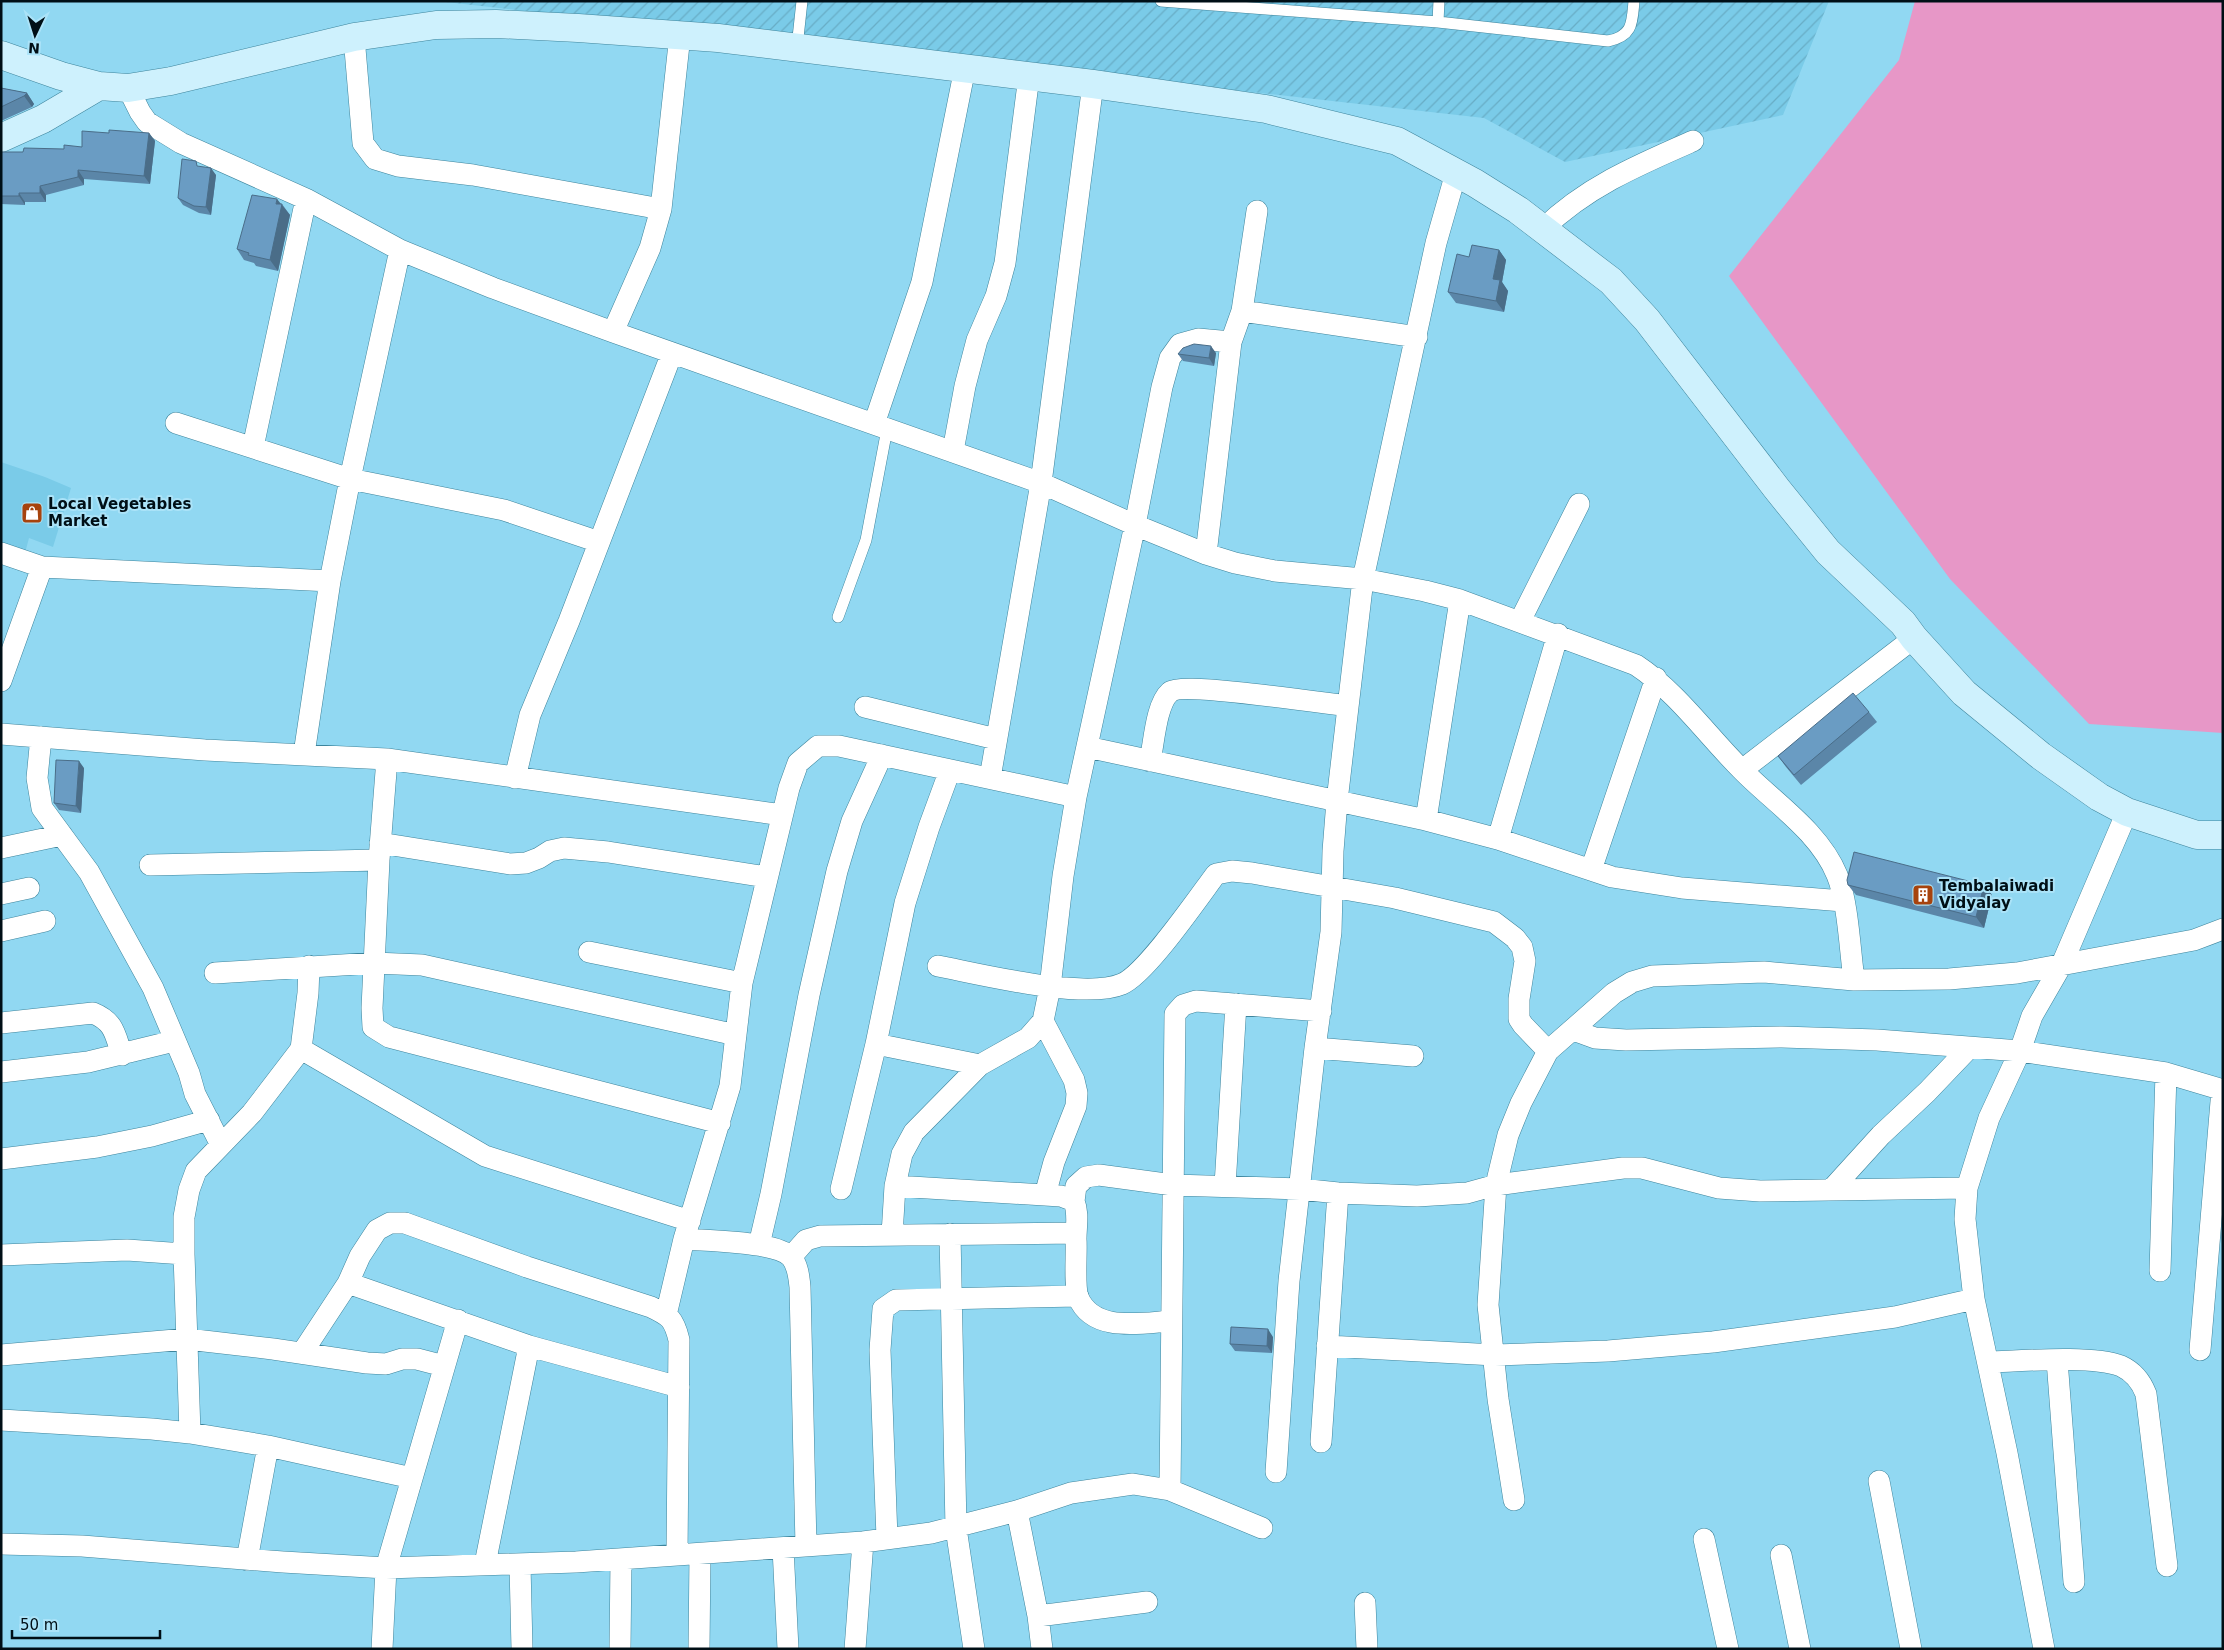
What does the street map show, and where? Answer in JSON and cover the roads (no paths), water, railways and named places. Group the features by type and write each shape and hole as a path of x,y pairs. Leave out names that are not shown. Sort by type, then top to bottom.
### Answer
{"main road":[{"path":"1,55 61,76 99,86 128,88 171,81 354,37 436,25 496,24 680,35 797,47 1030,76 1266,108 1397,140 1518,210 1611,281 1648,320 1777,489 1828,552 1903,623 1914,638 1964,693 2041,756 2099,797 2127,812 2210,835"},
{"path":"1,138 44,119 99,86"}],"street":[{"path":"613,332 650,248 661,209 680,35"},
{"path":"354,37 363,143 375,158 398,166 473,176 661,209"},
{"path":"881,427 922,282 965,68"},
{"path":"953,451 965,386 977,340 996,296 1005,263 1030,76"},
{"path":"990,778 1012,661 1041,482 1093,84"},
{"path":"128,88 147,122 159,131 181,143 306,199 400,250 493,288 881,427 1041,482 1135,525 1206,554 1235,563 1276,571 1363,579 1460,600 1558,634 1636,665 1656,678 1742,770 1785,810 1827,854 1838,877 1843,900 1854,980"},
{"path":"1543,229 1558,214 1603,183 1632,167 1693,141"},
{"path":"1276,1472 1283,1351 1315,1048 1331,932 1337,801 1363,579 1436,244 1456,173"},
{"path":"253,447 306,199"},
{"path":"1206,554 1231,342 1242,311 1257,211"},
{"path":"304,754 330,581 350,479 400,250"},
{"path":"1242,311 1417,337"},
{"path":"892,1235 895,1186 902,1154 914,1132 980,1065 1028,1038 1043,1022 1050,987 1063,876 1076,797 1135,525 1162,387 1170,358 1180,344 1198,339 1231,342"},
{"path":"514,778 530,715 672,353"},
{"path":"176,423 350,479 504,510 599,542"},
{"path":"1520,621 1579,504"},
{"path":"1,553 42,567 330,581"},
{"path":"1,682 42,567"},
{"path":"1426,820 1460,600"},
{"path":"1498,838 1558,634"},
{"path":"1742,770 1914,638"},
{"path":"1591,870 1656,678"},
{"path":"1150,761 1162,702 1171,691 1186,688 1223,691 1348,706"},
{"path":"865,707 996,740"},
{"path":"1,734 177,748 387,759 782,815"},
{"path":"41,737 37,778 42,808 89,872 148,980 189,1073 195,1094 222,1145"},
{"path":"666,1315 687,1230 730,1086 742,984 766,877 798,763 818,746 839,746 1076,797"},
{"path":"1087,748 1426,820 1498,838 1612,876 1682,888 1843,900"},
{"path":"759,1245 771,1194 809,995 837,871 852,821 882,755"},
{"path":"387,759 379,851 373,1027 389,1038 720,1123"},
{"path":"841,1189 876,1044 905,903 929,827 950,770"},
{"path":"2044,1649 1974,1299 1965,1219 1967,1188 1989,1118 2020,1051 2032,1016 2062,964 2127,812"},
{"path":"1,848 62,835"},
{"path":"150,865 379,851 510,864 526,863 550,851 564,848 608,852 766,877"},
{"path":"938,966 1050,987 1101,988 1123,984 1150,958 1216,874 1232,871 1252,873 1395,898 1494,922 1515,938 1522,947 1525,961 1518,999 1519,1019 1548,1051"},
{"path":"1,894 29,888"},
{"path":"1,931 45,921"},
{"path":"1514,1500 1498,1399 1495,1355 1488,1305 1496,1185 1508,1135 1521,1103 1548,1051 1614,993 1632,982 1652,976 1764,972 1854,980 1949,979 2017,973 2194,940 2223,929"},
{"path":"589,952 742,984"},
{"path":"215,973 374,963 422,965 736,1035"},
{"path":"190,1434 184,1254 184,1217 189,1190 196,1171 262,1101 300,1049 308,993 309,966"},
{"path":"1170,1490 1175,1014 1182,1005 1196,1001 1321,1011"},
{"path":"1226,1186 1236,1004"},
{"path":"1,1023 93,1012 105,1018 113,1027 122,1055"},
{"path":"1043,1022 1074,1080 1077,1093 1076,1106 1054,1162 1045,1195"},
{"path":"1573,1030 1595,1038 1626,1040 1782,1037 1877,1040 2020,1051 2166,1073 2222,1090 2200,1350"},
{"path":"1,1072 88,1062 174,1041"},
{"path":"876,1044 980,1065"},
{"path":"1315,1048 1413,1056"},
{"path":"1831,1190 1880,1135 1927,1092 1969,1048"},
{"path":"300,1049 485,1156 687,1230 776,1249 791,1257 798,1271 800,1287 806,1546"},
{"path":"2160,1271 2166,1073"},
{"path":"1,1159 97,1147 152,1136 209,1120"},
{"path":"1171,1321 1122,1324 1100,1320 1088,1310 1078,1296 1076,1233 1078,1211 1074,1201 1076,1186 1086,1177 1099,1175 1173,1185 1300,1189 1338,1193 1417,1196 1467,1193 1496,1185 1561,1175 1642,1168 1719,1188 1760,1191 1967,1188"},
{"path":"895,1186 1061,1196 1074,1201"},
{"path":"1321,1442 1338,1193"},
{"path":"302,1353 348,1283 360,1256 377,1230 390,1223 405,1223 527,1267 651,1307 666,1315 675,1324 679,1340 677,1555"},
{"path":"791,1257 806,1240 820,1236 1076,1233"},
{"path":"950,1234 956,1528 974,1649"},
{"path":"1,1255 127,1250 184,1254"},
{"path":"348,1283 529,1346 679,1387"},
{"path":"887,1538 880,1350 884,1309 896,1300 1078,1296"},
{"path":"1327,1346 1495,1355 1608,1351 1713,1342 1896,1317 1974,1299"},
{"path":"382,1649 386,1568 458,1320"},
{"path":"1,1355 186,1339 367,1363 386,1364 402,1359 417,1359 444,1366"},
{"path":"485,1564 529,1346"},
{"path":"1988,1362 2057,1360 2096,1362 2120,1366 2132,1372 2142,1383 2146,1394 2167,1566"},
{"path":"2057,1360 2074,1582"},
{"path":"1,1420 152,1429 190,1434 268,1446 412,1478"},
{"path":"247,1560 268,1446"},
{"path":"1879,1481 1911,1649"},
{"path":"1,1544 82,1546 247,1560 386,1568 485,1564 520,1565 863,1542 956,1528 1071,1494 1102,1487 1133,1484 1170,1490 1262,1528"},
{"path":"1018,1511 1038,1616 1042,1649"},
{"path":"1704,1539 1728,1649"},
{"path":"856,1649 863,1542"},
{"path":"783,1548 788,1649"},
{"path":"699,1649 700,1554"},
{"path":"1781,1556 1800,1649"},
{"path":"620,1649 621,1559"},
{"path":"520,1565 522,1649"},
{"path":"1038,1616 1147,1602"},
{"path":"1365,1603 1367,1649"}],"lane":[{"path":"797,47 802,1"},
{"path":"1161,1 1438,22 1608,41 1618,40 1628,32 1632,23 1634,1"},
{"path":"1438,22 1439,1"},
{"path":"838,616 866,540 881,427"}],"place":[{"name":"Local Vegetables Market","path":"32,513"},
{"name":"Tembalaiwadi Vidyalay","path":"1923,895"}]}
